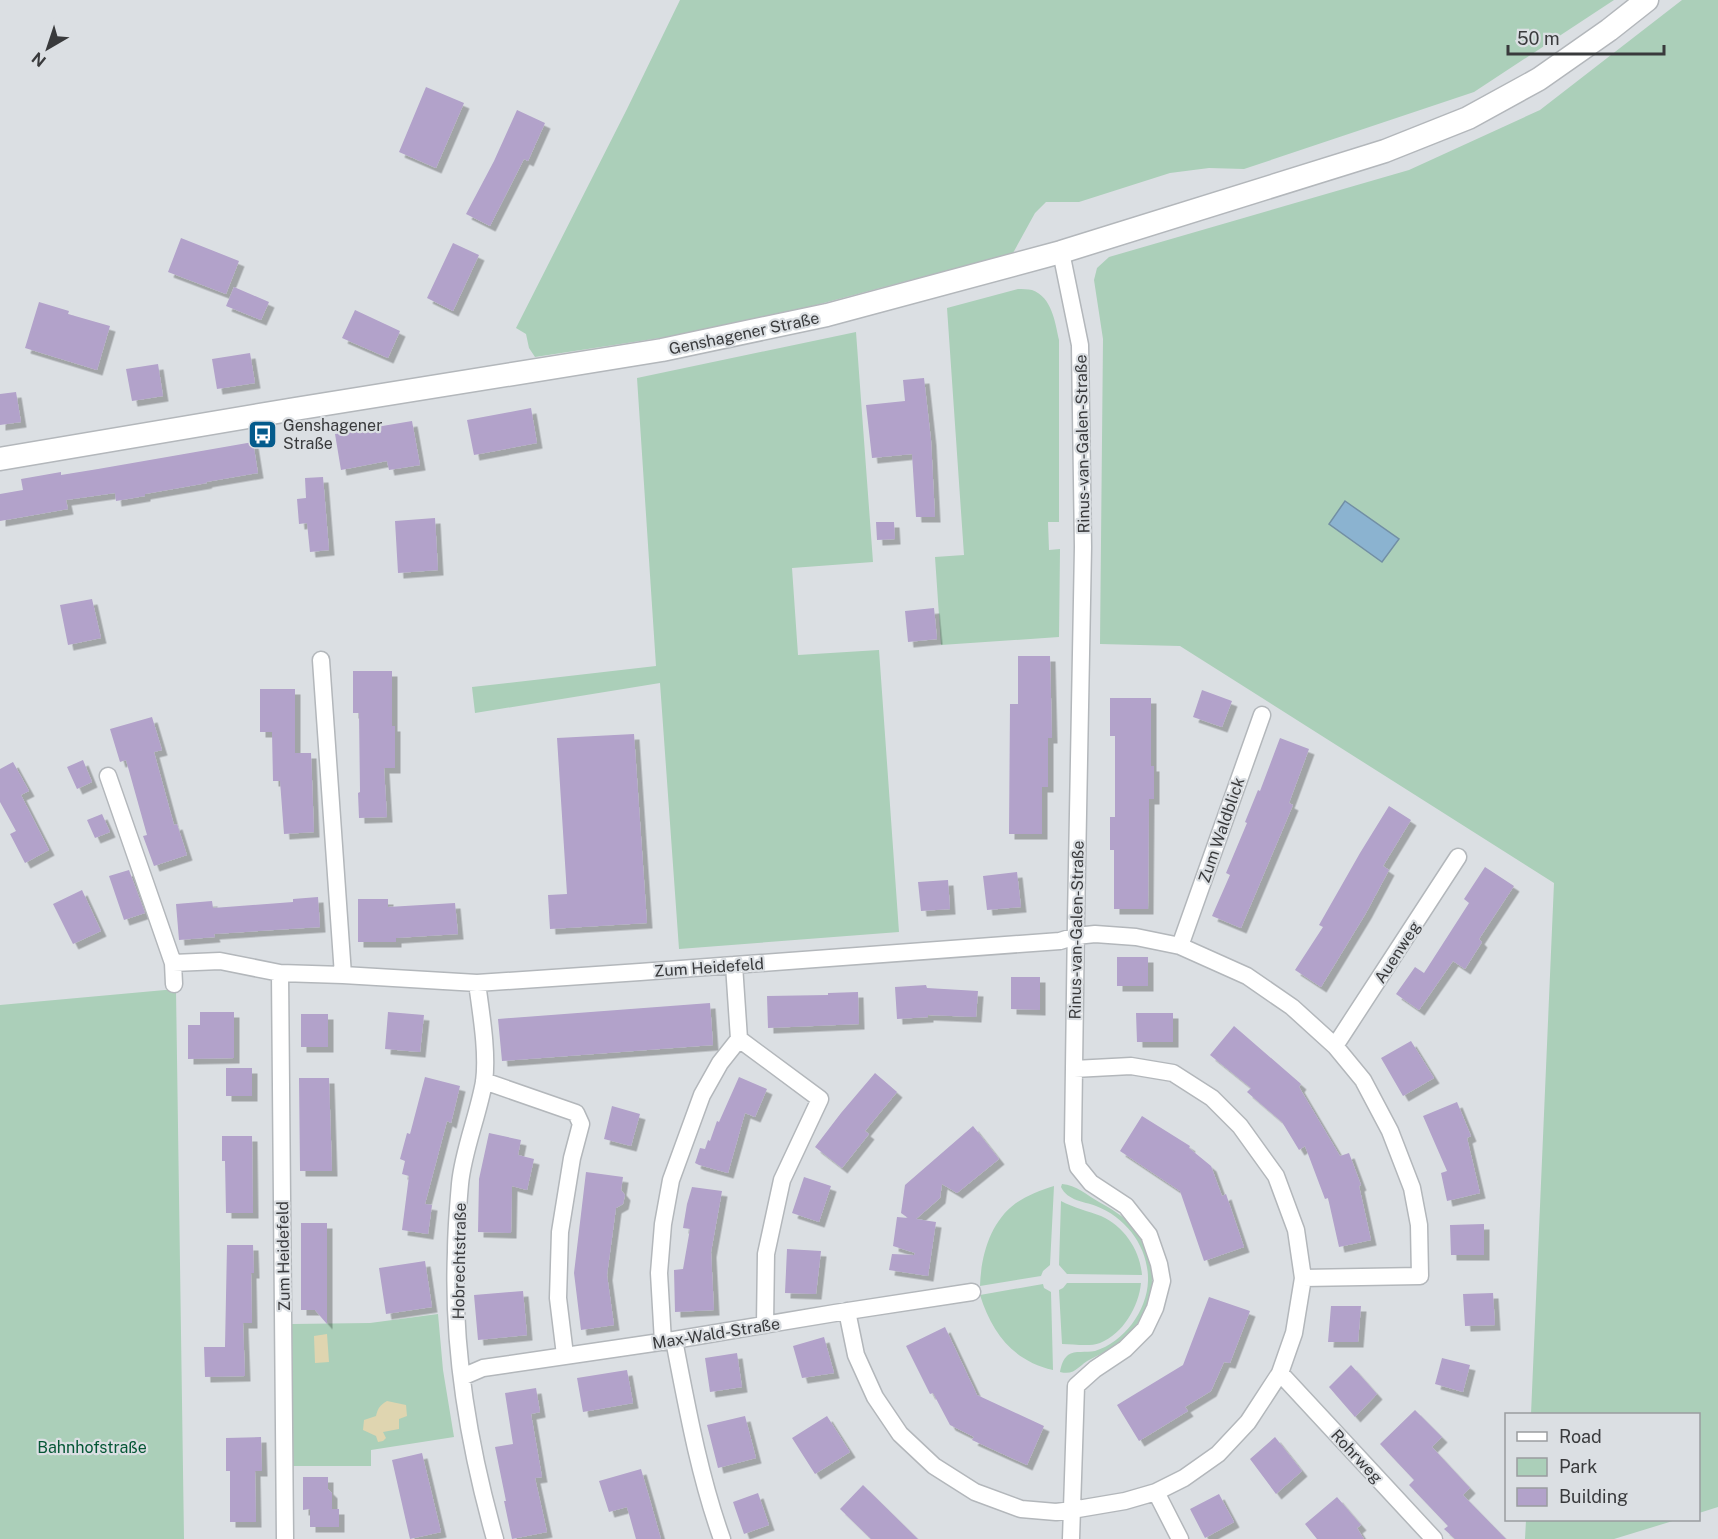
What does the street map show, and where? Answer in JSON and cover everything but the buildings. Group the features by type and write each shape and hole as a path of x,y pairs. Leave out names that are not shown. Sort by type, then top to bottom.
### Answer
{"street":[{"name":"Genshagener Straße","path":"0,459 662,350 836,313 1060,252 1385,151 1468,118 1539,79 1647,0"},
{"name":"Rinus-van-Galen-Straße","path":"1060,252 1080,345 1083,548 1073,1142 1078,1167 1091,1183 1126,1206 1149,1235 1162,1281 1155,1308 1145,1329 1125,1348 1076,1386 1071,1539"},
{"path":"321,660 343,975"},
{"name":"Zum Waldblick","path":"1180,946 1262,715"},
{"path":"108,776 173,963 174,984"},
{"name":"Auenweg","path":"1335,1046 1458,857"},
{"name":"Zum Heidefeld","path":"173,963 220,961 280,973 477,983 1060,940 1095,934 1136,937 1180,946 1247,976 1292,1007 1335,1046 1363,1080 1390,1131 1412,1188 1419,1225 1420,1276 1303,1278"},
{"path":"722,1539 711,1508 668,1341 659,1272 663,1224 671,1180 702,1095 720,1063 739,1039 734,965"},
{"name":"Zum Heidefeld","path":"280,973 285,1539"},
{"name":"Hobrechtstraße","path":"477,983 484,1036 484,1081 461,1180 455,1253 457,1326 470,1434 495,1539"},
{"path":"739,1039 820,1099 782,1180 765,1254 765,1325"},
{"path":"847,1311 856,1355 875,1397 900,1434 934,1466 975,1492 1021,1509 1056,1512 1072,1510 1125,1501 1156,1492 1184,1478 1218,1454 1248,1422 1280,1373 1294,1333 1303,1278 1296,1230 1276,1176 1240,1126 1212,1098 1173,1074 1131,1066 1074,1069"},
{"path":"484,1081 576,1113 581,1124 572,1158 560,1232 558,1298 565,1355"},
{"name":"Max-Wald-Straße","path":"462,1377 483,1368 972,1292"},
{"name":"Rohrweg","path":"1280,1373 1434,1539"},
{"path":"1156,1492 1180,1539"}],"green space":[{"path":"680,0 1614,0 1474,92 1244,169 1209,168 1170,173 1079,202 1046,202 1035,213 1013,253 816,305 673,336 535,357 529,348 526,334 516,328"},
{"path":"1682,0 1718,0 1718,1507 1700,1513 1700,1413 1531,1413 1554,883 1180,646 1100,644 1103,339 1094,280 1097,268 1109,257 1409,170 1540,110"},
{"path":"1018,289 1032,290 1044,298 1052,311 1059,340 1059,522 1048,522 1049,550 1060,549 1059,637 941,645 935,557 964,555 947,308"},
{"path":"856,332 873,562 792,568 798,655 879,650 899,932 679,949 660,683 475,713 472,687 656,666 637,378"},
{"name":"Bahnhofstraße","path":"176,989 184,1539 0,1539 0,1005"},
{"path":"1062,1184 1072,1186 1113,1210 1131,1225 1145,1247 1152,1275 1147,1306 1141,1319 1131,1331 1106,1351 1073,1371 1065,1373 1060,1372 1062,1363 1068,1355 1106,1347 1124,1333 1138,1314 1147,1292 1148,1281 1145,1257 1126,1226 1107,1211 1068,1195 1061,1187"},
{"path":"1054,1186 1050,1265 1041,1276 980,1286 985,1252 993,1230 1000,1220 1016,1203"},
{"path":"1061,1201 1101,1216 1124,1232 1138,1257 1142,1275 1067,1274 1059,1265"},
{"path":"1067,1283 1141,1283 1137,1301 1123,1326 1108,1339 1086,1345 1062,1344 1059,1290"},
{"path":"1043,1284 1044,1288 1051,1292 1053,1370 1026,1360 1006,1343 991,1321 980,1295"},
{"path":"438,1314 443,1370 454,1437 371,1450 371,1466 293,1466 292,1324 370,1323"},
{"path":"1526,1521 1673,1521 1614,1539 1525,1539"}],"sand":[{"path":"327,1334 329,1362 315,1363 314,1336"},
{"path":"387,1401 406,1405 407,1416 399,1419 399,1429 383,1432 386,1438 378,1442 376,1436 363,1430 364,1420 376,1416 380,1407"}],"water":[{"path":"1345,501 1399,539 1382,562 1329,524"}],"place":[{"name":"Genshagener Straße","path":"262,434"}]}
